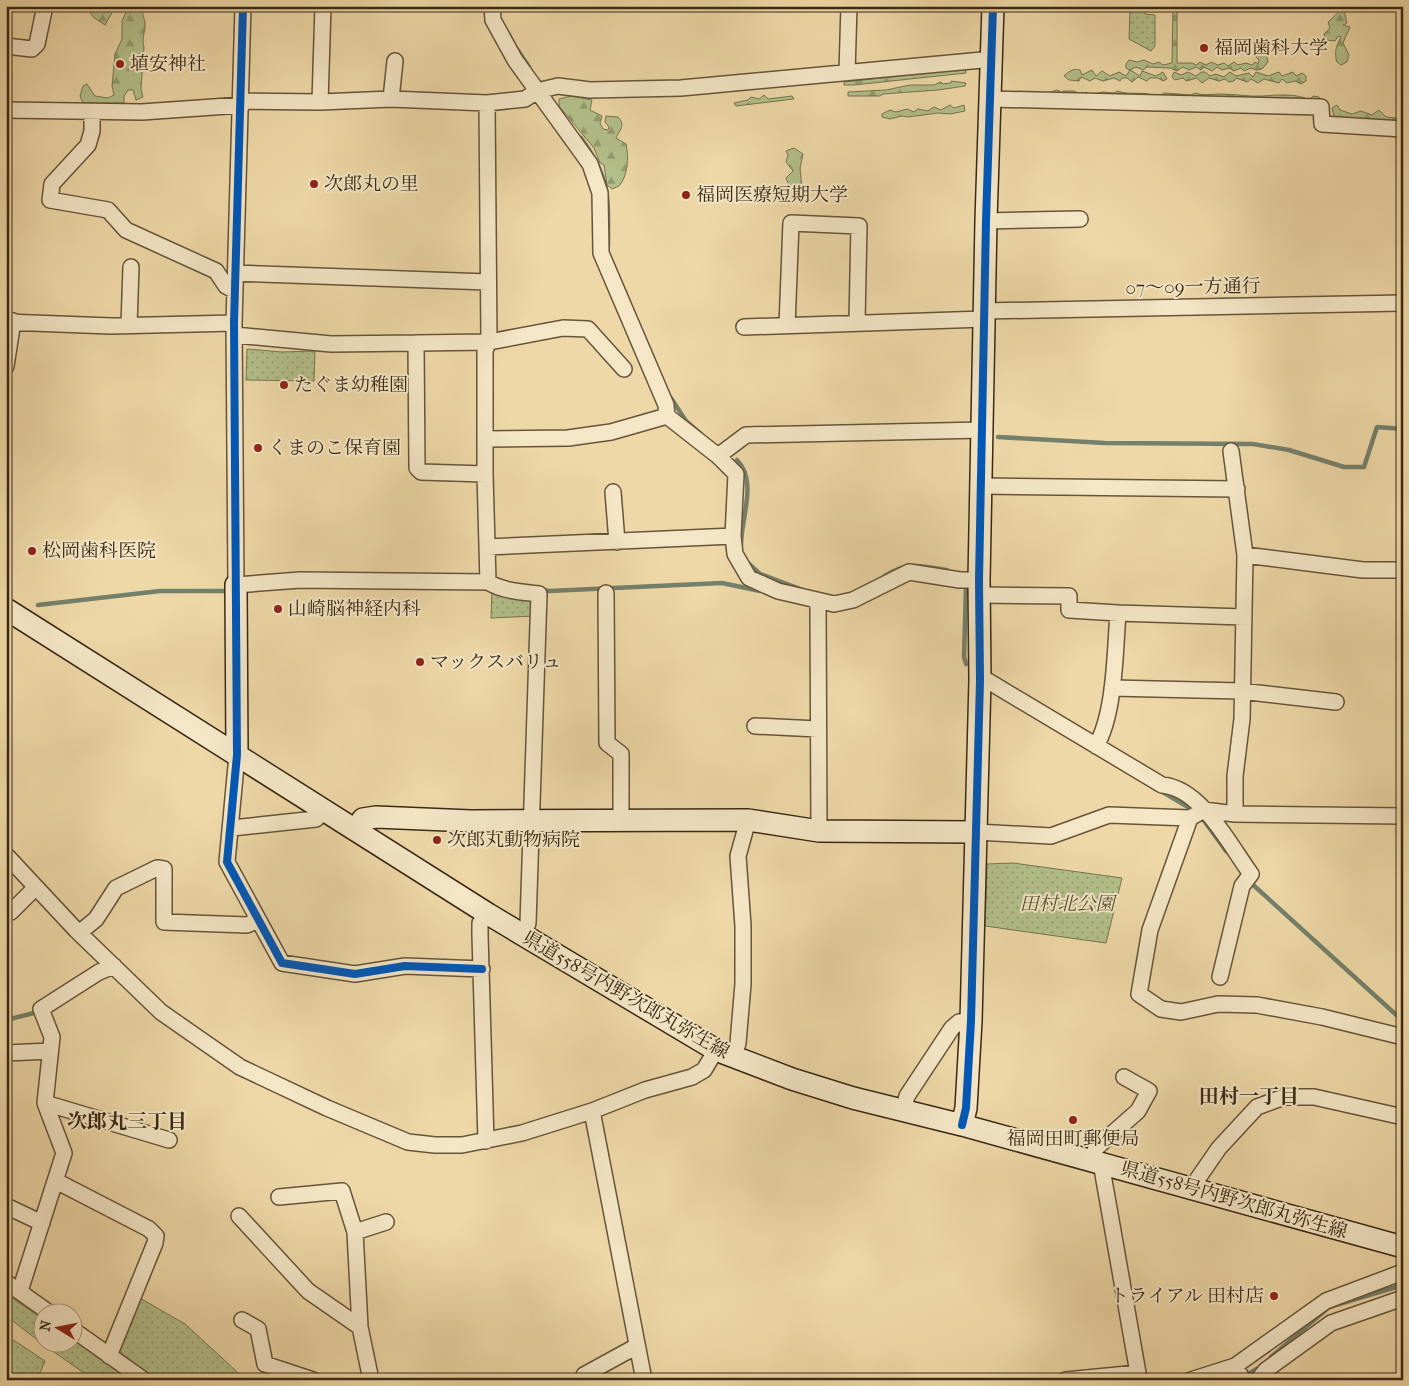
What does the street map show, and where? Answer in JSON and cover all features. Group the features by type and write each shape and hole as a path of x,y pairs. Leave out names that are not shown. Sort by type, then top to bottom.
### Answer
{"street":[{"path":"6,46 32,49 37,44 45,6"},
{"path":"243,6 242,103 235,291 237,755 232,828 227,862 282,963 355,974 405,966 482,968"},
{"path":"320,102 323,6"},
{"path":"492,6 493,20 515,60 590,164 600,193 600,253 666,405 667,416 718,456 736,474 733,536 735,554 749,578 778,590 818,602 834,604 853,600 909,572 960,580 979,588 1069,596 1069,610 1244,617"},
{"path":"847,72 849,6"},
{"path":"962,1125 966,1108 971,1021 980,680 979,588 986,220 993,59 993,6"},
{"path":"6,110 152,111 242,103 391,99 487,103 525,99 537,90 558,86 590,90 682,88 993,59"},
{"path":"391,99 395,61"},
{"path":"991,99 1322,107 1322,124 1403,129"},
{"path":"487,103 489,342 486,350 485,474 487,547 494,585"},
{"path":"92,112 92,132 88,145 52,184 50,200 108,210 126,230 216,271 226,286 235,291"},
{"path":"986,220 1080,219"},
{"path":"787,326 791,224 859,226 857,321"},
{"path":"130,325 131,267"},
{"path":"236,273 488,282"},
{"name":"07～09一方通行","path":"744,327 984,315 1403,303"},
{"path":"6,366 10,322 235,329 330,344 489,342 563,328 588,329 614,365"},
{"path":"416,343 418,468 421,472 485,474"},
{"path":"485,439 568,438 611,432 667,416"},
{"path":"718,456 746,435 983,430"},
{"path":"1231,451 1245,555 1241,691 1242,719 1235,776 1236,814"},
{"path":"982,486 1236,489"},
{"path":"613,492 617,542"},
{"path":"487,547 733,536"},
{"path":"1245,555 1363,570 1403,570"},
{"path":"236,591 300,580 494,585 540,594 533,819 528,923 524,935"},
{"path":"606,593 606,743 621,754 621,820"},
{"path":"818,602 819,831"},
{"name":"県道558号内野次郎丸弥生線","path":"6,609 488,914 725,1054 801,1082 1403,1247"},
{"path":"1096,746 1103,734 1112,688 1118,613"},
{"path":"980,680 988,681 1162,785 1175,786 1192,796 1204,810 1250,874 1242,886 1220,977"},
{"path":"1112,688 1241,691 1336,702"},
{"path":"755,726 818,730"},
{"path":"356,829 362,819 376,816 471,821 533,819 748,820 819,831 976,832 1051,836 1109,815 1190,818 1204,810 1236,814 1403,816"},
{"path":"232,828 316,819 325,811"},
{"path":"1190,818 1150,930 1139,994 1161,1009 1181,1012 1218,1004 1257,1004 1322,1016 1403,1037"},
{"path":"6,855 79,933 161,1012 240,1067 327,1108 408,1142 435,1146 486,1142 592,1110 645,1090 692,1077 704,1070 738,1043 743,984 743,926 738,856 748,820"},
{"path":"79,933 96,919 116,888 157,868 164,869 164,922 247,924 258,920"},
{"path":"6,912 11,912 36,887"},
{"path":"486,1142 480,923 488,914"},
{"path":"20,1291 64,1153 45,1103 52,1037 41,1009 99,972 114,966"},
{"path":"903,1111 907,1096 952,1028 959,1022 971,1021"},
{"path":"6,1053 50,1051"},
{"path":"1066,1380 1140,1376 1096,1162 1096,1148 1138,1111 1149,1090 1124,1077"},
{"path":"1190,1190 1219,1148 1257,1107 1275,1100 1284,1097 1314,1097 1403,1117"},
{"path":"45,1103 169,1140"},
{"path":"592,1110 644,1380"},
{"path":"56,1181 150,1229 156,1236 155,1243 110,1356"},
{"path":"279,1196 342,1191 355,1232 360,1327 371,1380"},
{"path":"6,1206 42,1223"},
{"path":"239,1216 308,1291 360,1327"},
{"path":"355,1232 386,1222"},
{"path":"1190,1380 1235,1366 1326,1301 1402,1275"},
{"path":"6,1282 38,1304"},
{"path":"1258,1380 1266,1370 1331,1323 1403,1298"},
{"path":"242,1320 258,1328 265,1364 314,1380"},
{"path":"82,1336 144,1380"},
{"path":"584,1375 636,1346"},
{"path":"1235,1366 1243,1380"}],"green space":[{"path":"87,6 115,7 105,25 93,17"},
{"path":"129,6 144,6 145,26 141,89 143,97 136,100 133,90 128,90 124,96 124,103 83,103 80,96 83,86 87,84 95,96 108,98 114,95 112,86 115,54 122,39 122,21"},
{"path":"1173,6 1177,6 1177,63 1192,63 1196,65 1200,62 1206,65 1211,62 1218,65 1224,63 1228,66 1234,62 1238,65 1246,63 1252,65 1255,62 1258,64 1259,60 1253,54 1259,48 1266,52 1268,62 1262,69 1256,70 1251,68 1244,71 1241,68 1234,71 1229,68 1222,70 1217,67 1212,71 1204,67 1201,70 1196,67 1189,70 1183,67 1177,71 1170,68 1147,67 1143,70 1136,67 1130,70 1126,68 1129,60 1137,62 1144,60 1153,64 1159,62 1163,65 1172,63"},
{"path":"1338,6 1343,6 1347,23 1343,25 1350,27 1343,43 1349,55 1347,62 1341,65 1337,62 1336,53 1341,37 1338,36 1335,41 1326,40 1324,34 1330,28 1328,22 1340,11"},
{"path":"1137,7 1144,9 1145,14 1155,15 1155,46 1151,51 1129,39 1130,10"},
{"path":"965,69 966,73 844,85 844,82"},
{"path":"1075,70 1080,70 1082,75 1092,70 1096,76 1102,71 1110,76 1119,72 1126,76 1130,70 1140,76 1142,71 1156,76 1163,72 1167,79 1163,81 1158,78 1150,78 1147,81 1138,77 1132,82 1127,78 1122,78 1120,81 1114,78 1103,81 1095,78 1090,81 1081,77 1079,81 1069,80 1064,76"},
{"path":"1174,72 1181,75 1188,72 1196,76 1201,72 1205,72 1210,76 1216,74 1224,77 1230,72 1236,76 1249,73 1253,77 1256,72 1268,76 1279,72 1282,76 1293,72 1296,76 1302,73 1306,76 1306,81 1301,84 1295,81 1287,83 1282,79 1279,83 1264,79 1258,83 1251,79 1247,82 1236,78 1234,81 1229,82 1225,79 1219,81 1209,78 1202,83 1197,78 1186,81 1183,78 1175,80 1172,77"},
{"path":"951,81 966,83 965,86 938,90 883,94 880,96 848,96 848,92 886,90 910,85 934,85 941,82 943,84 951,83"},
{"path":"1056,90 1060,91 1060,96 1010,93 1049,93"},
{"path":"1063,91 1074,91 1080,94 1086,92 1090,95 1102,92 1114,93 1117,91 1157,97 1164,93 1191,95 1195,93 1204,95 1286,95 1298,96 1309,100 1313,96 1319,97 1320,104 1291,101 1062,96"},
{"path":"764,95 768,99 792,96 794,99 736,106 734,103 748,100 751,97 759,99"},
{"path":"571,96 592,100 590,110 602,116 600,123 603,129 608,130 609,127 605,122 606,116 618,117 622,123 622,128 616,138 626,144 627,160 626,172 619,186 612,189 607,185 604,165 600,163 594,148 559,106 559,99"},
{"path":"950,105 954,108 964,105 965,111 950,114 902,116 890,119 882,117 882,114 890,110 896,112 907,109 914,112 918,109 928,111 934,107 941,110"},
{"path":"1337,105 1340,110 1352,114 1361,111 1372,115 1379,110 1386,117 1396,118 1403,113 1403,124 1331,117 1334,116 1332,108"},
{"path":"794,148 803,154 800,168 802,189 796,192 791,190 786,178 793,171 786,162 788,155 786,151"},
{"path":"247,349 282,352 315,351 314,381 246,380"},
{"path":"492,591 534,596 534,616 491,618"},
{"name":"田村北公園","path":"1013,863 1122,878 1106,943 985,926 987,864"},
{"path":"6,1294 32,1311 32,1336 6,1316"},
{"path":"138,1297 185,1324 246,1380 152,1380 114,1352"},
{"path":"6,1335 45,1361 37,1380 17,1373 14,1377 6,1373"},
{"path":"82,1345 130,1380 94,1380 57,1354 82,1354"}],"waterway":[{"path":"517,49 529,67"},
{"path":"581,138 591,152 603,177 608,214 608,246"},
{"path":"671,398 686,421 701,434"},
{"path":"998,437 1105,443 1253,444 1289,450 1344,467 1364,467 1377,427 1403,429"},
{"path":"737,460 743,469 747,489 741,545"},
{"path":"748,563 760,574 803,590"},
{"path":"885,576 908,566 947,570"},
{"path":"540,589 549,591 722,583 760,591"},
{"path":"966,586 964,657 966,664"},
{"path":"38,605 160,591 231,591"},
{"path":"1161,791 1188,807"},
{"path":"1205,822 1226,851"},
{"path":"1251,883 1403,1021"},
{"path":"6,1020 34,1013"},
{"path":"1271,1357 1329,1307 1403,1285"},
{"path":"1245,1376 1260,1367"}],"cycle path":[{"path":"243,6 234,323 237,755 227,862 282,963 355,974 405,966 482,969"},
{"path":"962,1125 966,1108 971,1021 980,680 979,580 986,221 993,6"}],"place":[{"name":"福岡歯科大学","path":"1204,48"},
{"name":"埴安神社","path":"120,64"},
{"name":"次郎丸の里","path":"314,184"},
{"name":"福岡医療短期大学","path":"686,195"},
{"name":"たぐま幼稚園","path":"284,385"},
{"name":"くまのこ保育園","path":"258,448"},
{"name":"松岡歯科医院","path":"32,551"},
{"name":"山崎脳神経内科","path":"278,609"},
{"name":"マックスバリュ","path":"420,662"},
{"name":"次郎丸動物病院","path":"437,840"},
{"name":"福岡田町郵便局","path":"1073,1120"},
{"name":"トライアル 田村店","path":"1274,1296"}],"district":[{"name":"田村一丁目","path":"1249,1096"},
{"name":"次郎丸三丁目","path":"127,1121"}]}
